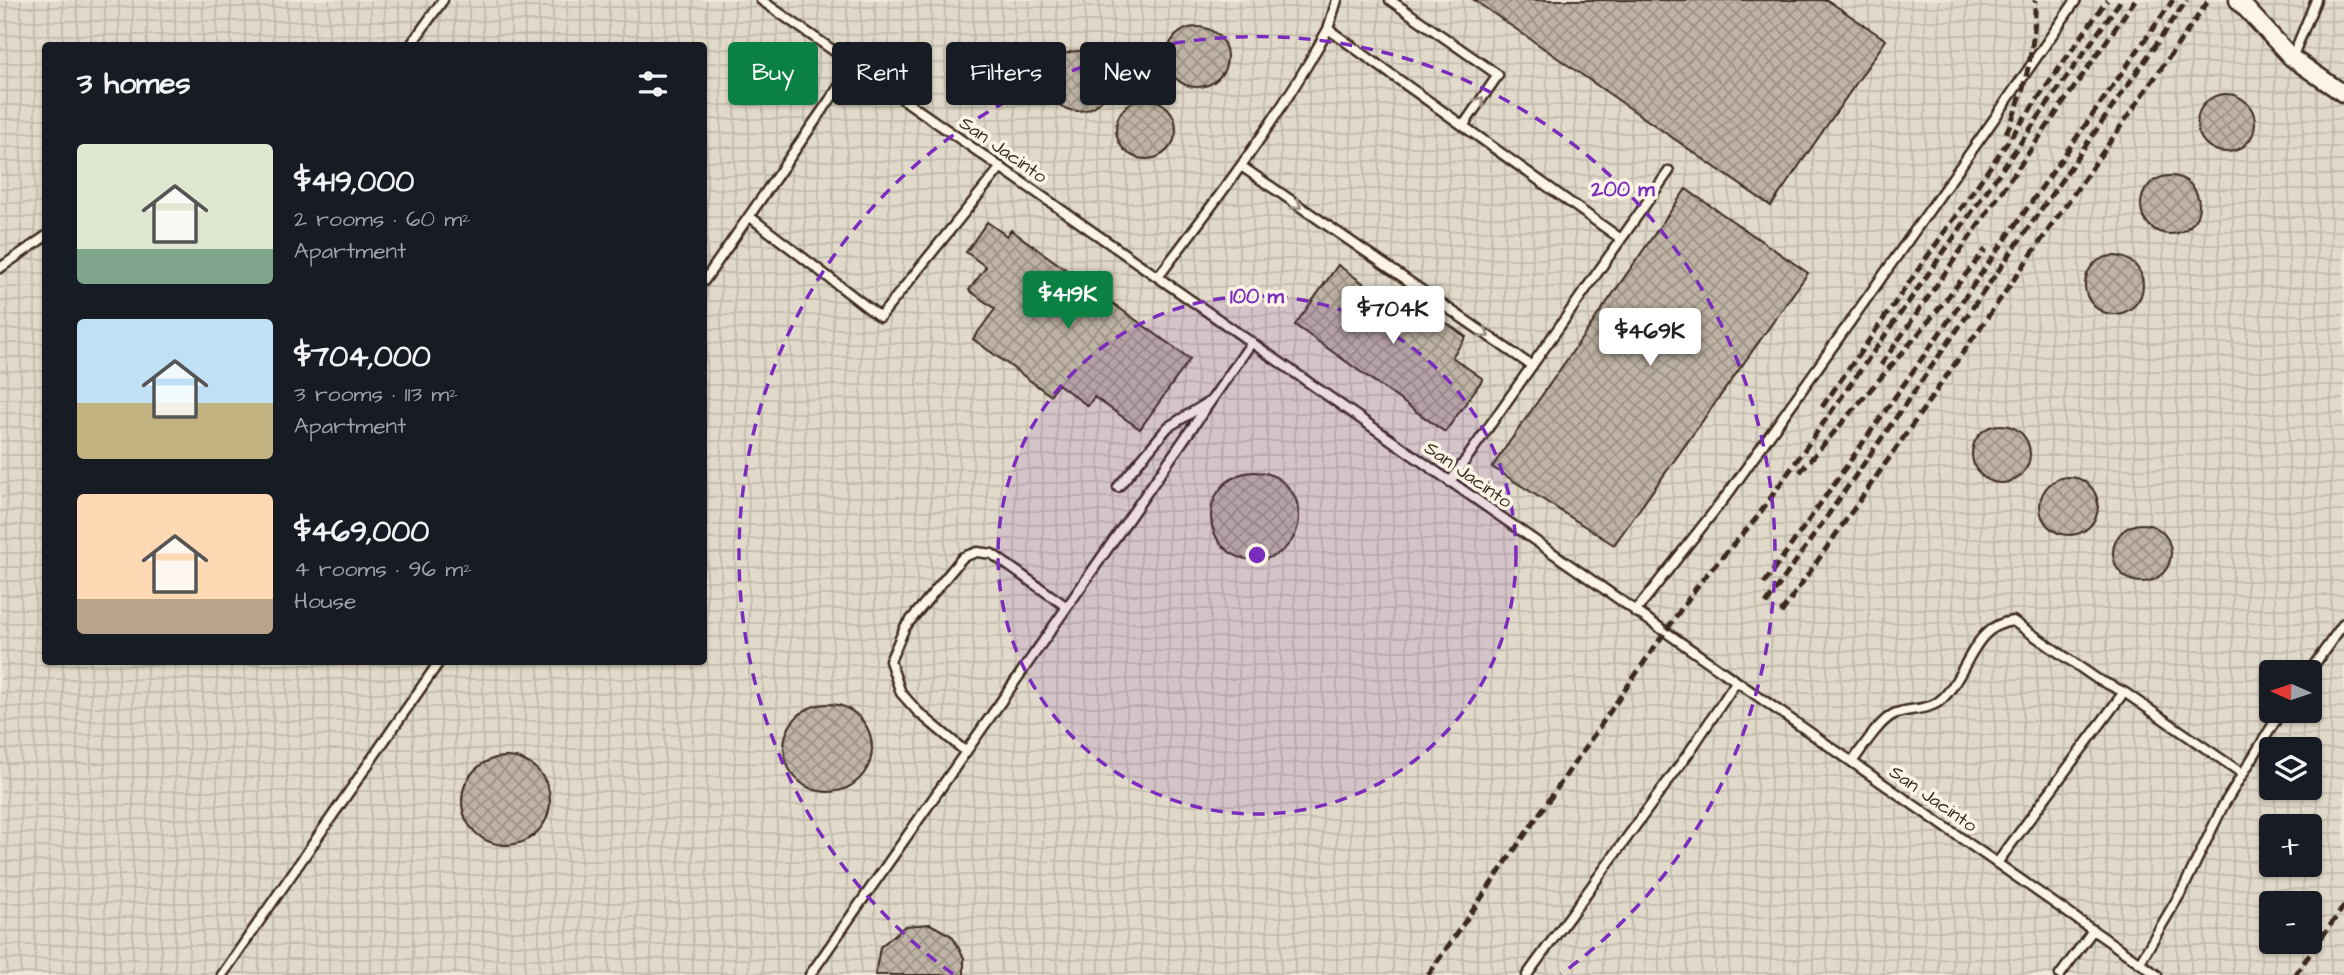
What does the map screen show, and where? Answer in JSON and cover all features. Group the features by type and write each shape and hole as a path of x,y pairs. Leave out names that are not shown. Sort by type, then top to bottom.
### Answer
{"street":[{"path":"2238,0 2292,58 2344,94"}],"lane":[{"path":"413,42 443,0"},
{"name":"San Jacinto","path":"761,0 832,50"},
{"path":"1158,277 1241,166 1304,73 1328,29 1337,0"},
{"path":"1390,0 1498,75 1463,126"},
{"path":"1635,612 1738,480 2076,0"},
{"path":"2292,58 2316,0"},
{"path":"1328,29 1621,239"},
{"path":"707,277 832,95"},
{"name":"San Jacinto","path":"911,105 2157,975"},
{"path":"1241,166 1532,366"},
{"path":"749,216 880,317 1001,167"},
{"path":"1450,482 1669,171"},
{"path":"0,268 42,239"},
{"path":"810,975 1252,342"},
{"path":"1118,487 1168,427 1211,400"},
{"path":"966,752 918,712 901,692 890,661 905,627 963,557 977,552 992,554 1067,607"},
{"path":"1852,762 1886,719 1896,713 1929,707 1946,696 1980,639 1997,625 2013,621 2097,679 2124,692 2243,774"},
{"path":"2318,660 2344,624"},
{"path":"222,975 437,665"},
{"path":"1527,975 1690,751 1736,682"},
{"path":"1997,863 2124,692"},
{"path":"2140,962 2183,889 2223,806 2274,723"},
{"path":"2060,975 2093,930"}],"shaded area":[{"path":"0,0 2344,0 2344,975 0,975"}],"building":[{"path":"1474,0 1827,0 1886,40 1771,206"},
{"path":"1185,29 1209,29 1222,40 1227,51 1225,69 1209,85 1191,87 1176,78 1176,42 1171,42"},
{"path":"1078,51 1080,105 1096,105 1084,111 1072,111 1060,105 1066,105 1066,53"},
{"path":"2226,94 2247,102 2255,123 2247,144 2226,152 2205,144 2197,123 2205,102"},
{"path":"1128,105 1164,105 1176,123 1176,135 1171,146 1152,159 1140,159 1129,154 1116,135 1118,117"},
{"path":"2170,176 2191,184 2199,205 2191,226 2170,234 2149,226 2141,205 2149,184"},
{"path":"1686,189 1808,273 1614,545 1492,467"},
{"path":"987,222 1007,236 1011,230 1190,359 1140,429 1094,397 1088,406 1058,384 1050,395 973,339 995,309 969,290 986,267 966,252"},
{"path":"2114,256 2135,264 2143,285 2135,306 2114,314 2093,306 2085,285 2093,264"},
{"path":"1338,265 1391,303 1400,290 1466,337 1452,357 1483,379 1445,432 1295,325"},
{"path":"2001,425 2022,433 2030,454 2022,475 2001,483 1980,475 1972,454 1980,433"},
{"path":"1255,472 1280,479 1292,491 1299,516 1292,541 1280,553 1255,560 1230,553 1218,541 1211,516 1218,491 1230,479"},
{"path":"2069,477 2080,479 2093,490 2098,506 2096,517 2085,530 2069,535 2058,533 2045,522 2040,506 2042,495 2053,482"},
{"path":"2142,524 2163,532 2171,553 2163,574 2142,582 2121,574 2113,553 2121,532"},
{"path":"828,704 845,707 859,717 869,731 872,748 869,765 859,779 845,789 828,792 811,789 797,779 787,765 784,748 787,731 797,717 811,707"},
{"path":"506,757 523,760 537,770 547,784 550,801 547,818 537,832 523,842 506,845 489,842 475,832 465,818 462,801 465,784 475,770 489,760"},
{"path":"930,924 952,936 964,958 964,975 875,975 880,947 905,926"}],"railway":[{"path":"2006,133 2019,102 2028,68 2034,34 2035,0"},
{"path":"1822,407 2107,0"},
{"path":"1428,975 1701,581 1755,520 2121,0"},
{"path":"1881,365 2135,0"},
{"path":"1764,584 2173,0"},
{"path":"1766,604 2187,0"},
{"path":"1781,613 2209,0"},
{"path":"1800,472 1920,332 1986,249"},
{"path":"2295,975 2344,906"}]}
